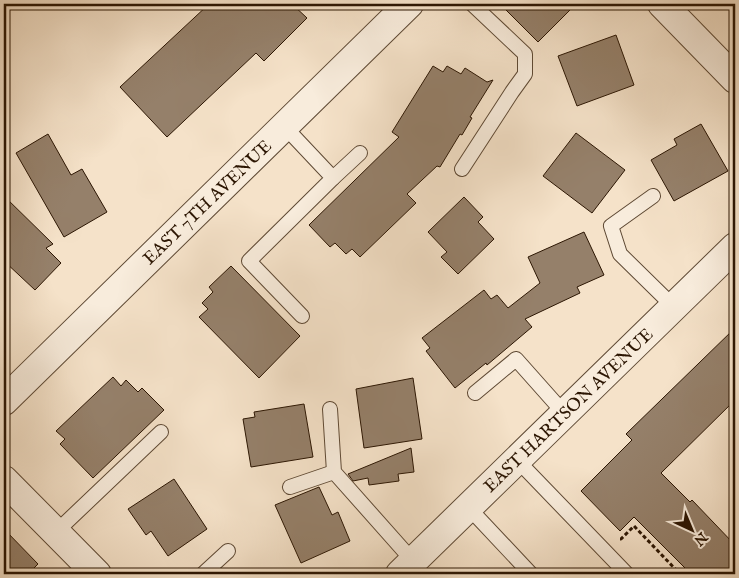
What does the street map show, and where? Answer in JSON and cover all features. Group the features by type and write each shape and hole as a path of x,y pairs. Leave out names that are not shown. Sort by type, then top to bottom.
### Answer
{"street":[{"name":"EAST 7TH AVENUE","path":"4,401 409,4"},
{"path":"662,4 735,79"},
{"name":"EAST HARTSON AVENUE","path":"406,568 735,247"},
{"path":"4,480 98,574"}],"lane":[{"path":"462,169 525,74 525,54 472,4"},
{"path":"284,126 332,178"},
{"path":"302,316 249,261 360,152"},
{"path":"653,196 611,226 620,254 674,307"},
{"path":"475,394 516,359 564,413"},
{"path":"330,409 334,472 406,568"},
{"path":"56,532 161,432"},
{"path":"517,460 627,574"},
{"path":"290,487 334,472"},
{"path":"468,507 531,574"},
{"path":"203,574 228,551"}],"path":[{"path":"614,533 621,540 634,526 680,574"}],"building":[{"path":"209,4 292,4 307,18 264,61 256,53 167,137 120,87"},
{"path":"500,4 576,4 538,42"},
{"path":"616,35 634,85 577,106 558,56"},
{"path":"433,66 443,72 447,66 461,74 465,68 487,82 493,80 470,117 472,118 462,135 460,134 440,167 437,166 407,194 416,203 360,257 352,249 346,254 335,243 330,247 309,225 399,137 392,132"},
{"path":"701,124 728,171 674,201 651,160 677,145 674,139"},
{"path":"576,133 625,170 592,213 543,176"},
{"path":"48,134 71,175 82,169 107,212 64,237 16,153"},
{"path":"4,196 53,244 46,248 61,263 35,290 4,261"},
{"path":"464,197 483,217 478,222 494,239 458,274 441,257 447,252 428,232"},
{"path":"584,232 604,275 577,287 580,293 525,319 532,327 487,365 486,363 455,388 426,351 430,348 422,338 484,290 491,299 497,295 508,308 540,283 528,257"},
{"path":"231,266 300,336 259,378 199,317 208,309 202,303 213,292 209,287"},
{"path":"735,328 735,400 661,473 690,502 692,500 735,545 735,574 691,574 634,517 620,531 581,491 632,440 626,434"},
{"path":"113,377 121,386 126,380 138,392 142,388 164,410 93,478 60,444 65,439 56,431"},
{"path":"413,378 422,439 364,448 356,389"},
{"path":"304,404 313,457 251,467 243,419 255,417 254,412"},
{"path":"411,448 414,472 398,474 399,481 369,485 368,478 353,481 348,474"},
{"path":"174,479 207,529 168,556 151,531 146,535 128,509"},
{"path":"319,487 332,515 338,512 350,541 301,563 275,505"},
{"path":"4,529 38,564 28,574 4,574"}]}
